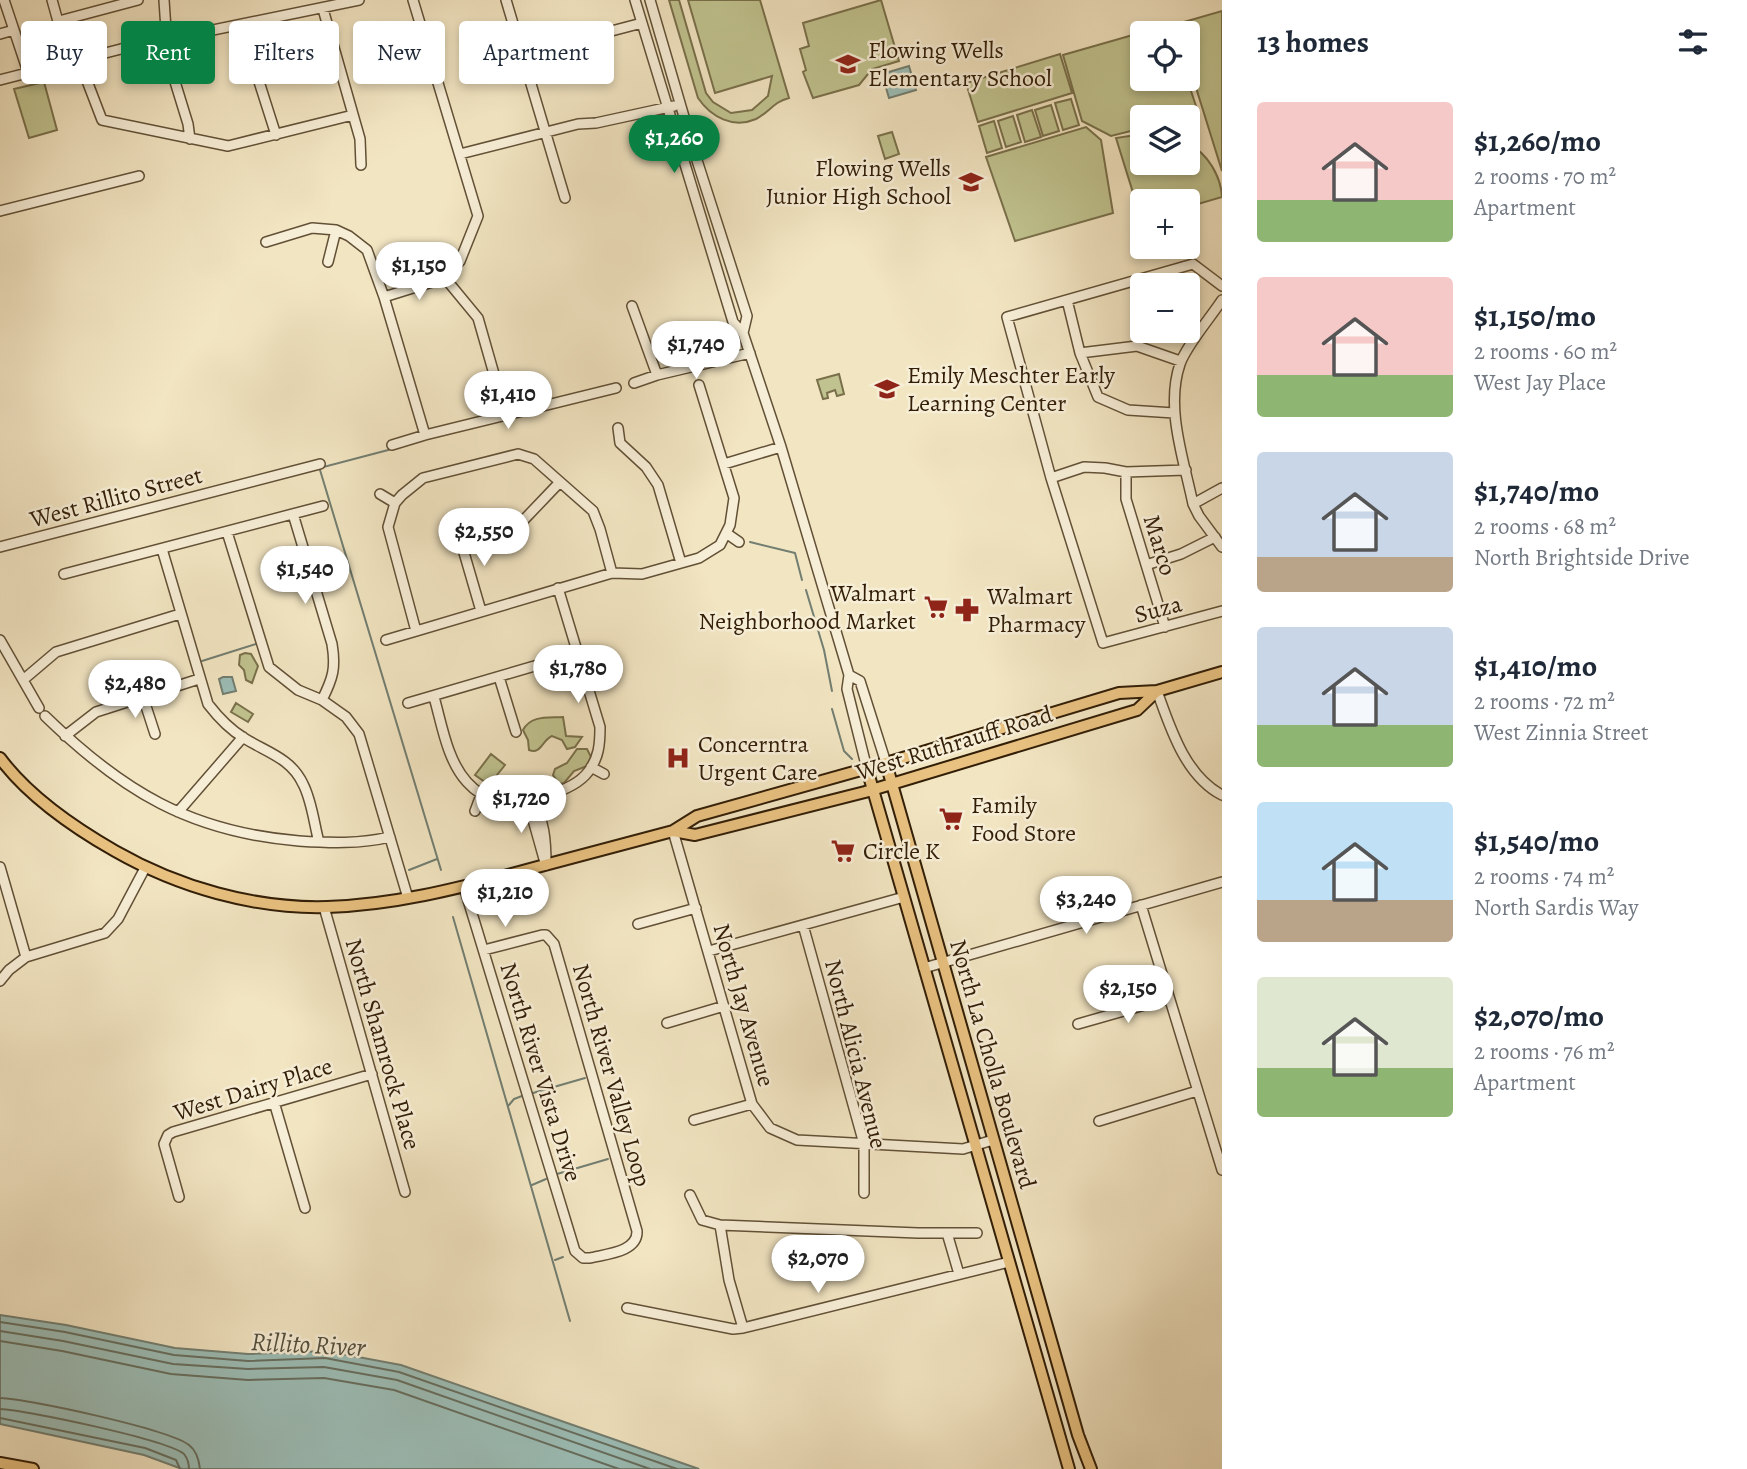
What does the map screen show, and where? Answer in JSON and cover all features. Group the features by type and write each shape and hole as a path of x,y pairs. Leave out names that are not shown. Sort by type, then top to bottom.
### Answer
{"main road":[{"name":"West Ruthrauff Road","path":"1,762 44,803 91,838 145,868 199,889 278,904 324,907 368,905 464,887 673,831 697,816 886,764 1119,693 1157,691 1222,672"},
{"name":"West Ruthrauff Road","path":"673,831 695,835 873,790 1138,710 1157,691"},
{"name":"North La Cholla Boulevard","path":"886,764 1078,1435 1091,1469"},
{"name":"North La Cholla Boulevard","path":"867,769 1069,1469"},
{"path":"0,1463 33,1469"}],"street":[{"path":"4,0 21,51"},
{"path":"52,0 59,21 138,0"},
{"path":"164,0 166,21"},
{"path":"262,21 359,0"},
{"path":"384,297 446,278 460,261 478,216 413,0"},
{"path":"506,0 565,198"},
{"name":"North La Cholla Boulevard","path":"635,0 733,322 743,333 781,447 849,675 847,689 867,769"},
{"name":"North La Cholla Boulevard","path":"650,0 747,316 743,333"},
{"path":"323,9 361,145 361,165"},
{"path":"614,30 642,23"},
{"path":"0,34 14,30"},
{"path":"0,80 21,74"},
{"path":"88,84 102,120 228,146 353,114"},
{"path":"176,84 190,139"},
{"path":"260,84 276,135"},
{"path":"460,154 546,131 681,104"},
{"path":"0,211 139,176"},
{"path":"266,242 312,228 336,230 349,236 366,250 384,297 425,435"},
{"path":"328,262 336,230"},
{"path":"1186,470 1126,472 1084,467 1051,478 1007,317 1193,264 1222,286"},
{"path":"446,278 478,318 506,416"},
{"path":"1068,300 1080,353 1098,397 1128,410 1174,413"},
{"path":"1222,300 1180,361 1174,413 1194,504 1199,516 1222,547"},
{"path":"632,306 657,375"},
{"path":"1080,353 1137,346 1180,361"},
{"path":"634,383 750,353"},
{"path":"386,640 612,573 642,574 699,558 720,545 730,525 734,498 699,385"},
{"path":"392,445 616,388"},
{"path":"618,428 620,443 646,467 658,485 681,563"},
{"path":"724,464 781,447"},
{"path":"416,631 391,547 388,527 395,503 423,478 518,454 534,459 593,511 612,573"},
{"name":"West Rillito Street","path":"0,547 320,464"},
{"name":"Marco","path":"1126,472 1126,499 1165,628"},
{"name":"Suza","path":"1051,478 1103,643 1222,611"},
{"path":"518,526 560,482"},
{"path":"1194,504 1222,488"},
{"path":"380,494 395,503"},
{"path":"64,574 323,506"},
{"path":"293,514 332,644 335,663 323,700"},
{"path":"227,532 270,667 298,690 323,700 346,717 359,734 408,898"},
{"path":"458,532 481,611"},
{"path":"726,533 738,542"},
{"path":"1146,565 1181,554 1215,537"},
{"path":"162,549 200,679 211,707 220,719 243,737 275,753 294,769 304,785 319,842"},
{"path":"434,697 455,765 481,795 499,801 530,800 569,787 586,775 599,749 600,727 558,588"},
{"path":"23,680 56,652 180,614"},
{"path":"0,640 42,712 65,736 109,773 146,797 229,831 319,842 361,842 390,837"},
{"path":"408,703 579,653"},
{"name":"North La Cholla Boulevard","path":"849,675 860,681 886,764"},
{"path":"499,677 516,732"},
{"path":"65,736 96,712 200,679"},
{"path":"1157,691 1176,746 1211,789 1222,795"},
{"path":"143,697 155,734"},
{"path":"178,812 243,737"},
{"path":"592,767 604,774"},
{"path":"475,811 481,795"},
{"path":"530,800 537,807 546,842 546,865"},
{"name":"North Jay Avenue","path":"673,831 752,1104 770,1128 797,1140 864,1144 963,1149 993,1140"},
{"path":"0,867 26,957"},
{"path":"0,981 26,957 105,933 118,919 145,868"},
{"path":"924,968 1222,882"},
{"name":"North River Vista Drive","path":"464,887 572,1246 582,1259"},
{"path":"709,951 904,897"},
{"path":"1141,905 1222,1170"},
{"name":"North Shamrock Place","path":"324,907 405,1192"},
{"path":"638,924 696,908"},
{"name":"North Alicia Avenue","path":"803,925 864,1144 864,1193"},
{"name":"North River Valley Loop","path":"484,950 534,936 550,936 554,944 639,1241 629,1247 582,1259"},
{"path":"1078,1024 1169,998"},
{"path":"667,1023 724,1006"},
{"name":"West Dairy Place","path":"180,1197 164,1144 168,1135 176,1130 372,1074"},
{"path":"1099,1121 1197,1091"},
{"path":"274,1102 305,1208"},
{"path":"694,1120 752,1104"},
{"path":"690,1195 702,1220 720,1225 977,1233"},
{"path":"720,1225 729,1280 743,1328"},
{"path":"947,1233 959,1274"},
{"path":"626,1308 733,1329 743,1328 1009,1262"}],"green space":[{"path":"669,0 679,0 706,93 713,102 731,113 752,110 768,96 772,76 715,93 688,0 760,0 789,98 747,122 731,122 709,111 698,98"},
{"path":"881,0 899,61 872,69 859,85 813,98 803,72 806,70 800,49 809,46 803,23"},
{"path":"1222,11 1222,171 1197,91 1200,91 1200,21 1187,21"},
{"path":"1130,36 1130,91 1191,91 1196,105 1130,105 1130,131 1111,136 1082,121 1063,55"},
{"path":"1060,54 1072,93 978,122 966,83"},
{"path":"45,84 57,130 29,138 14,89"},
{"path":"1071,99 1079,125 1063,130 1055,103"},
{"path":"1051,105 1059,131 1043,136 1035,110"},
{"path":"1032,110 1041,137 1025,142 1017,115"},
{"path":"1013,116 1021,142 1006,147 998,121"},
{"path":"994,121 1002,148 987,153 979,126"},
{"path":"1086,127 1101,140 1113,213 1015,241 986,157"},
{"path":"892,132 899,154 885,159 878,136"},
{"path":"1130,136 1130,175 1200,175 1200,152 1212,166 1222,197 1200,203 1200,189 1132,189 1116,138"},
{"path":"839,374 844,394 837,396 835,390 827,393 828,398 823,399 817,380"},
{"path":"251,654 258,666 252,683 246,680 244,670 239,665 240,655"},
{"path":"236,703 253,714 248,722 231,712"},
{"path":"563,717 566,736 582,737 575,747 567,749 562,740 552,736 539,749 529,750 523,730 526,725 540,718"},
{"path":"577,749 587,749 591,757 587,766 574,771 564,783 559,784 553,775 555,769 567,763"},
{"path":"491,754 505,765 489,785 475,775"},
{"path":"538,780 547,781 552,790 525,797 531,783"}],"water":[{"path":"909,66 916,90 889,98 882,74"},
{"path":"232,677 236,691 223,694 219,679"},
{"path":"0,1315 66,1325 175,1348 248,1354 326,1351 401,1365 699,1469 182,1469 144,1455 0,1424"}],"waterway":[{"path":"144,514 392,449"},
{"path":"320,470 441,870"},
{"path":"750,542 795,553 802,580"},
{"path":"806,590 824,650 832,691"},
{"path":"202,661 256,644"},
{"path":"832,709 844,751 852,759"},
{"path":"409,870 437,859"},
{"path":"453,917 570,1321"},
{"path":"533,1093 585,1078"},
{"path":"509,1105 522,1096"},
{"path":"557,1174 608,1159"},
{"path":"532,1185 546,1179"},
{"path":"555,1260 563,1257"}],"place":[{"name":"Flowing Wells Elementary School","path":"848,64"},
{"name":"Flowing Wells Junior High School","path":"971,182"},
{"name":"Emily Meschter Early Learning Center","path":"887,389"},
{"name":"Walmart Neighborhood Market","path":"936,607"},
{"name":"Walmart Pharmacy","path":"967,610"},
{"name":"Concerntra Urgent Care","path":"678,758"},
{"name":"Family Food Store","path":"951,819"},
{"name":"Circle K","path":"843,851"}],"water label":[{"name":"Rillito River","path":"308,1344"}]}
